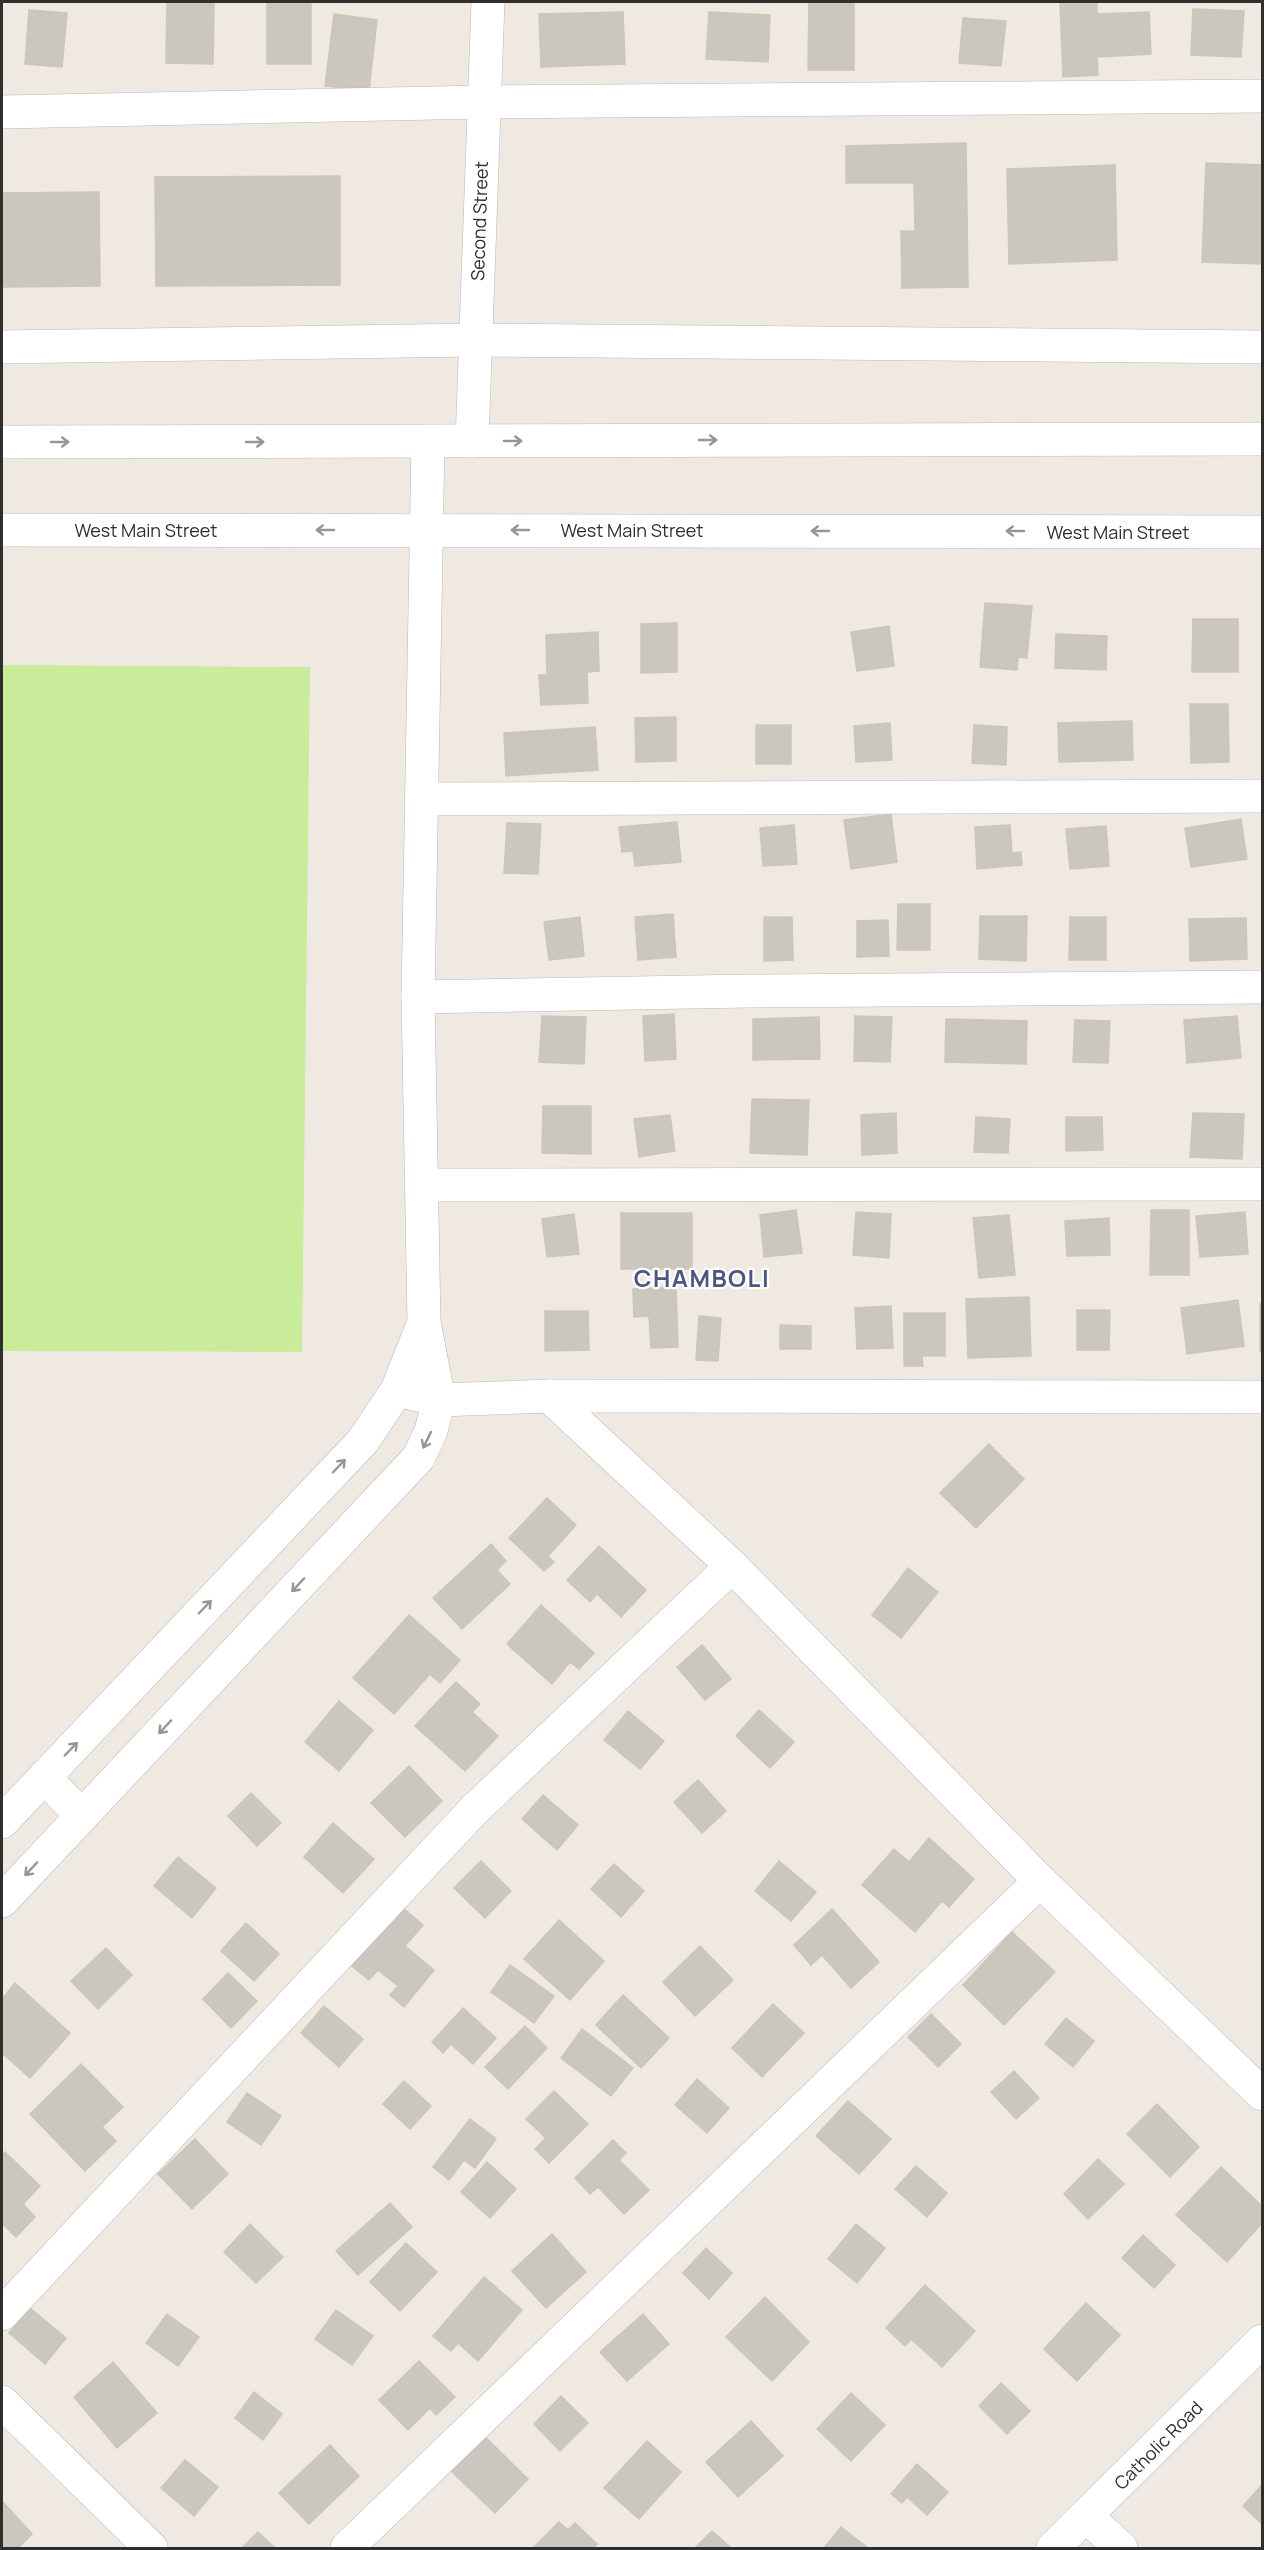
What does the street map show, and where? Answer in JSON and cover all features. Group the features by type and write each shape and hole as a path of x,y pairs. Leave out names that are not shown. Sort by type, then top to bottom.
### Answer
{"street":[{"name":"Second Street","path":"472,441 488,2"},
{"path":"2,112 483,102 1263,96"},
{"path":"2,347 476,340 1263,347"},
{"path":"2,442 1263,439"},
{"path":"2,1901 419,1457 431,1431 440,1400 424,1322 418,998 428,442"},
{"name":"West Main Street","path":"2,530 1263,532"},
{"path":"422,799 1263,796"},
{"path":"418,998 1263,987"},
{"path":"423,1185 1263,1184"},
{"path":"2,1821 363,1441 397,1390 424,1322"},
{"path":"397,1390 440,1400 549,1396 1263,1397"},
{"path":"549,1396 732,1566 1040,1881 1263,2094"},
{"path":"2,2314 474,1810 732,1566"},
{"path":"44,1777 82,1816"},
{"path":"347,2548 1040,1881"},
{"name":"Catholic Road","path":"1053,2548 1263,2341"},
{"path":"2,2402 152,2548"},
{"path":"1086,2516 1121,2548"}],"green space":[{"path":"2,665 310,667 302,1352 2,1351"}],"building":[{"path":"267,2 311,2 311,64 267,64"},
{"path":"809,2 854,2 854,70 808,70"},
{"path":"1060,2 1097,2 1097,14 1149,12 1151,54 1097,57 1098,75 1063,77"},
{"path":"167,3 214,4 213,64 166,63"},
{"path":"1193,9 1244,11 1241,57 1191,55"},
{"path":"29,10 67,13 62,67 25,64"},
{"path":"623,12 625,64 541,67 539,14"},
{"path":"709,12 770,15 768,62 706,59"},
{"path":"334,14 377,20 369,90 325,86"},
{"path":"963,18 1006,21 1001,66 959,63"},
{"path":"966,143 968,287 902,288 901,231 915,231 914,183 846,183 846,146"},
{"path":"1206,163 1262,165 1262,264 1202,262"},
{"path":"1115,165 1117,260 1009,264 1007,169"},
{"path":"340,176 340,285 156,286 155,177"},
{"path":"99,192 100,286 3,287 2,193"},
{"path":"985,603 1032,606 1027,658 1018,657 1017,670 980,667"},
{"path":"1193,619 1238,619 1238,672 1192,672"},
{"path":"677,623 677,672 641,673 641,624"},
{"path":"889,626 894,666 857,671 851,632"},
{"path":"598,632 599,671 587,672 588,703 541,705 539,675 547,675 546,635"},
{"path":"1056,634 1107,636 1106,670 1055,668"},
{"path":"1190,704 1228,704 1229,762 1191,763"},
{"path":"676,717 676,761 636,762 635,718"},
{"path":"1132,721 1133,760 1059,762 1058,723"},
{"path":"890,723 892,760 856,762 854,726"},
{"path":"756,725 791,725 791,764 756,764"},
{"path":"974,725 1007,727 1006,765 972,763"},
{"path":"595,727 598,770 506,776 504,733"},
{"path":"891,814 897,862 851,869 844,820"},
{"path":"1241,819 1247,859 1191,867 1185,828"},
{"path":"677,822 681,862 635,866 633,851 622,852 619,827"},
{"path":"507,823 541,824 538,874 504,873"},
{"path":"794,825 797,864 763,866 760,828"},
{"path":"1010,825 1012,853 1021,852 1022,865 977,869 975,827"},
{"path":"1106,826 1109,866 1070,869 1066,829"},
{"path":"898,904 930,904 930,950 897,950"},
{"path":"673,914 676,957 638,960 635,917"},
{"path":"980,916 1027,916 1026,961 979,959"},
{"path":"580,917 584,956 549,960 544,922"},
{"path":"764,917 792,917 793,960 764,961"},
{"path":"1070,917 1106,917 1106,960 1069,960"},
{"path":"1246,918 1247,959 1190,961 1189,919"},
{"path":"888,920 889,956 857,957 857,921"},
{"path":"674,1014 676,1059 645,1061 643,1016"},
{"path":"542,1016 586,1017 584,1064 539,1062"},
{"path":"855,1016 892,1017 890,1062 854,1061"},
{"path":"1237,1016 1241,1058 1187,1063 1184,1020"},
{"path":"819,1017 820,1059 753,1060 753,1019"},
{"path":"946,1019 1027,1021 1026,1064 945,1062"},
{"path":"1075,1020 1110,1021 1108,1063 1073,1062"},
{"path":"752,1099 809,1100 807,1155 750,1153"},
{"path":"543,1106 591,1106 591,1154 542,1153"},
{"path":"896,1113 897,1153 862,1155 861,1115"},
{"path":"1193,1113 1244,1114 1242,1159 1190,1157"},
{"path":"670,1115 675,1151 639,1157 634,1119"},
{"path":"976,1117 1010,1119 1008,1153 974,1152"},
{"path":"1066,1117 1102,1117 1103,1150 1066,1151"},
{"path":"796,1210 802,1253 764,1257 760,1215"},
{"path":"1151,1210 1189,1210 1189,1275 1150,1275"},
{"path":"856,1212 891,1214 889,1258 853,1255"},
{"path":"1245,1212 1248,1254 1200,1257 1196,1216"},
{"path":"621,1213 692,1213 692,1269 621,1269"},
{"path":"574,1214 579,1254 547,1257 542,1219"},
{"path":"1009,1215 1015,1275 979,1278 973,1218"},
{"path":"1109,1218 1110,1255 1067,1256 1065,1221"},
{"path":"676,1287 678,1347 651,1348 649,1316 634,1317 633,1289"},
{"path":"1029,1297 1031,1356 968,1358 966,1299"},
{"path":"1238,1300 1244,1346 1187,1354 1181,1308"},
{"path":"1260,1304 1262,1304 1262,1351 1260,1351"},
{"path":"891,1306 893,1348 857,1349 855,1308"},
{"path":"1077,1310 1110,1310 1109,1350 1077,1350"},
{"path":"545,1311 588,1311 589,1350 545,1351"},
{"path":"904,1313 945,1313 945,1356 922,1356 923,1366 904,1366"},
{"path":"699,1316 721,1318 718,1361 696,1360"},
{"path":"780,1325 811,1326 811,1349 780,1349"},
{"path":"989,1444 1024,1479 976,1528 940,1493"},
{"path":"547,1498 576,1525 548,1556 554,1562 544,1571 509,1538"},
{"path":"491,1544 506,1561 497,1570 510,1584 462,1629 433,1598"},
{"path":"599,1546 646,1590 621,1617 597,1594 590,1602 567,1580"},
{"path":"908,1568 938,1592 901,1638 872,1615"},
{"path":"541,1605 594,1653 579,1669 570,1662 552,1684 507,1644"},
{"path":"409,1615 460,1660 440,1683 430,1674 394,1714 353,1678"},
{"path":"702,1645 731,1679 705,1700 677,1667"},
{"path":"456,1682 480,1704 472,1712 498,1736 465,1771 415,1726"},
{"path":"339,1701 373,1730 339,1771 305,1742"},
{"path":"759,1710 794,1742 770,1768 736,1736"},
{"path":"628,1711 664,1741 640,1769 604,1740"},
{"path":"409,1766 442,1801 405,1837 371,1803"},
{"path":"698,1780 726,1811 702,1833 674,1802"},
{"path":"251,1793 281,1823 257,1846 228,1816"},
{"path":"543,1795 578,1825 557,1850 522,1819"},
{"path":"333,1823 374,1859 343,1893 304,1857"},
{"path":"929,1838 974,1879 949,1907 942,1901 915,1932 862,1885 894,1849 909,1862"},
{"path":"178,1857 216,1888 192,1918 154,1886"},
{"path":"481,1861 511,1891 485,1918 454,1888"},
{"path":"779,1861 816,1892 791,1921 755,1891"},
{"path":"614,1864 644,1891 621,1917 591,1889"},
{"path":"397,1903 423,1925 405,1946 434,1970 404,2007 390,1995 398,1986 378,1970 369,1980 348,1963"},
{"path":"832,1909 879,1962 851,1988 822,1955 811,1965 794,1945"},
{"path":"559,1920 604,1961 570,2000 524,1959"},
{"path":"246,1923 279,1954 254,1981 221,1951"},
{"path":"1012,1932 1055,1972 1004,2025 963,1985"},
{"path":"700,1946 733,1980 695,2016 663,1982"},
{"path":"106,1948 132,1975 98,2009 71,1981"},
{"path":"510,1965 554,1996 534,2023 491,1992"},
{"path":"228,1973 257,2001 231,2028 203,1999"},
{"path":"15,1983 70,2033 30,2078 2,2053 2,1999"},
{"path":"623,1995 669,2038 641,2068 596,2025"},
{"path":"773,2004 804,2033 762,2077 732,2048"},
{"path":"324,2006 363,2039 339,2067 301,2033"},
{"path":"463,2008 496,2038 473,2064 451,2044 443,2053 432,2042"},
{"path":"931,2014 961,2044 938,2067 908,2037"},
{"path":"1066,2018 1094,2041 1073,2067 1045,2044"},
{"path":"525,2026 547,2048 508,2089 485,2067"},
{"path":"582,2029 633,2068 611,2096 561,2058"},
{"path":"81,2064 123,2107 102,2127 116,2141 85,2171 30,2114"},
{"path":"1014,2071 1039,2098 1016,2119 991,2092"},
{"path":"697,2079 729,2108 707,2133 675,2105"},
{"path":"404,2081 431,2106 410,2129 383,2104"},
{"path":"554,2091 588,2124 549,2163 535,2149 546,2138 526,2119"},
{"path":"247,2093 281,2116 261,2145 227,2122"},
{"path":"848,2101 891,2139 859,2174 816,2136"},
{"path":"1157,2104 1199,2147 1170,2177 1127,2134"},
{"path":"470,2119 496,2139 475,2168 464,2160 449,2180 433,2167"},
{"path":"195,2139 228,2174 192,2209 158,2174"},
{"path":"613,2140 626,2153 619,2160 649,2190 624,2214 598,2187 590,2194 575,2178"},
{"path":"5,2152 40,2186 23,2204 35,2217 16,2237 2,2223 2,2155"},
{"path":"1098,2159 1124,2184 1088,2219 1064,2194"},
{"path":"487,2162 516,2189 490,2218 461,2192"},
{"path":"916,2166 947,2193 927,2217 895,2189"},
{"path":"1221,2167 1262,2206 1262,2223 1227,2262 1176,2215"},
{"path":"390,2203 412,2227 358,2275 336,2251"},
{"path":"250,2224 283,2257 256,2283 224,2252"},
{"path":"856,2224 885,2248 857,2283 828,2259"},
{"path":"552,2234 586,2272 546,2308 512,2271"},
{"path":"1143,2235 1175,2265 1154,2288 1122,2258"},
{"path":"406,2243 437,2272 400,2311 370,2282"},
{"path":"706,2248 732,2273 709,2299 683,2273"},
{"path":"484,2277 522,2310 478,2361 458,2343 451,2351 433,2336"},
{"path":"925,2285 975,2331 942,2367 911,2339 905,2346 886,2328"},
{"path":"765,2297 809,2342 772,2381 726,2337"},
{"path":"1086,2303 1120,2335 1077,2381 1044,2349"},
{"path":"30,2308 66,2338 45,2364 9,2333"},
{"path":"336,2310 373,2336 352,2365 315,2339"},
{"path":"167,2314 199,2337 178,2366 146,2343"},
{"path":"643,2314 669,2344 627,2381 600,2352"},
{"path":"419,2361 455,2397 436,2415 430,2408 408,2430 379,2400"},
{"path":"113,2362 157,2413 117,2448 74,2397"},
{"path":"1001,2383 1030,2411 1007,2434 979,2406"},
{"path":"254,2392 282,2414 263,2440 235,2418"},
{"path":"851,2393 885,2425 851,2461 817,2429"},
{"path":"561,2396 588,2423 560,2451 534,2424"},
{"path":"751,2421 783,2456 738,2497 706,2462"},
{"path":"483,2435 528,2479 495,2513 450,2470"},
{"path":"647,2441 681,2472 639,2519 604,2488"},
{"path":"330,2445 359,2476 309,2524 279,2493"},
{"path":"185,2460 218,2487 194,2516 161,2488"},
{"path":"917,2464 948,2492 927,2515 907,2497 902,2503 891,2494"},
{"path":"1262,2485 1262,2524 1243,2506"},
{"path":"2,2501 32,2534 18,2548 2,2548"},
{"path":"559,2522 568,2530 575,2523 597,2544 593,2548 533,2548"},
{"path":"841,2527 868,2548 824,2548"},
{"path":"712,2531 731,2548 695,2548"},
{"path":"258,2532 275,2548 242,2548"}],"district":[{"name":"CHAMBOLI","path":"702,1277"}]}
